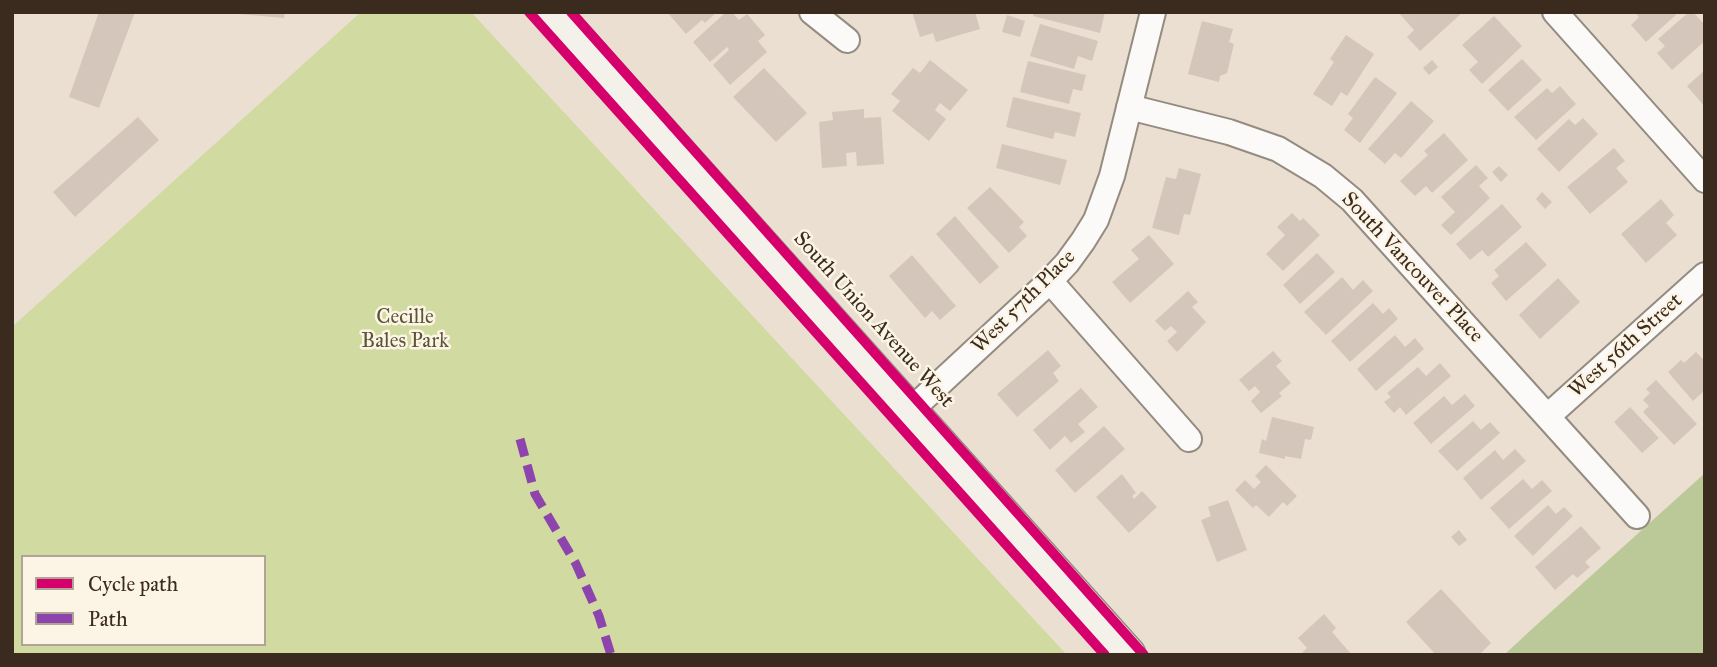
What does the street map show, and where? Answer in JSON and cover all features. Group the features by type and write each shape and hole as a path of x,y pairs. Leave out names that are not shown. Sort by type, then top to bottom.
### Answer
{"street":[{"name":"South Union Avenue West","path":"552,12 1128,655"},
{"path":"812,12 847,40"},
{"name":"West 57th Place","path":"910,411 1068,263 1096,220 1112,176 1153,12"},
{"path":"1555,12 1705,180"},
{"name":"South Vancouver Place","path":"1129,107 1229,132 1278,149 1319,173 1352,200 1637,516"},
{"name":"West 56th Street","path":"1548,416 1705,275"},
{"path":"1050,281 1189,439"}],"green space":[{"name":"Cecille Bales Park","path":"361,12 471,12 1067,655 12,655 12,327"},
{"path":"1705,473 1705,655 1504,655 1532,629"}],"building":[{"path":"99,12 135,12 99,108 69,97"},
{"path":"239,12 285,12 284,18"},
{"path":"667,12 717,12 705,23 702,20 686,34"},
{"path":"726,12 732,12 739,20 747,14 765,35 758,41 767,52 730,85 713,65 729,50 727,47 710,62 693,42"},
{"path":"912,12 975,12 980,29 936,42 933,33 920,37"},
{"path":"1034,12 1105,12 1100,33 1033,16"},
{"path":"1398,12 1463,12 1420,51 1407,37 1414,30"},
{"path":"1635,12 1679,12 1646,42 1631,25 1639,17"},
{"path":"1689,12 1693,12 1705,25 1705,41 1672,70 1657,53 1665,46 1658,39"},
{"path":"1007,15 1025,21 1020,37 1002,32"},
{"path":"1494,16 1522,46 1482,84 1469,70 1478,62 1462,45"},
{"path":"1202,21 1233,29 1229,42 1234,44 1227,73 1220,76 1219,82 1188,74"},
{"path":"1040,24 1098,41 1092,61 1078,56 1074,69 1030,56"},
{"path":"1346,35 1374,54 1347,96 1341,92 1332,106 1313,94 1334,62 1330,59"},
{"path":"1522,59 1542,80 1508,111 1488,90"},
{"path":"930,60 968,90 950,111 940,103 935,110 946,119 929,141 892,111 900,101 891,94 913,68 920,73"},
{"path":"1432,60 1438,67 1429,75 1423,68"},
{"path":"1028,61 1086,75 1082,91 1073,89 1069,104 1020,92"},
{"path":"764,68 807,113 776,142 733,97"},
{"path":"1705,70 1705,107 1687,86"},
{"path":"1375,77 1397,93 1360,143 1344,130 1353,118 1348,114"},
{"path":"1560,86 1576,104 1536,140 1514,117 1547,88 1552,93"},
{"path":"1013,97 1081,113 1075,137 1055,132 1053,139 1006,127"},
{"path":"1411,101 1434,121 1401,158 1395,153 1385,164 1368,149"},
{"path":"864,109 864,118 881,117 884,164 857,166 856,152 846,153 847,166 822,168 819,122 833,120 832,112"},
{"path":"138,117 159,140 75,217 53,192"},
{"path":"1583,118 1598,134 1559,172 1537,149 1569,119 1575,125"},
{"path":"1444,133 1468,160 1432,193 1426,186 1415,196 1400,181 1428,155 1424,151"},
{"path":"1002,144 1067,160 1060,185 996,168"},
{"path":"1614,148 1625,161 1616,168 1628,182 1590,214 1567,187"},
{"path":"1476,165 1488,178 1479,186 1490,198 1451,235 1441,225 1455,212 1441,197"},
{"path":"1499,166 1508,175 1501,182 1492,172"},
{"path":"1179,168 1201,174 1190,215 1184,214 1179,235 1152,228 1166,177 1176,179"},
{"path":"990,187 1024,222 1019,227 1027,236 1009,253 967,208"},
{"path":"1542,192 1552,202 1545,209 1536,199"},
{"path":"1661,199 1674,215 1666,223 1677,235 1646,263 1621,234"},
{"path":"1502,204 1522,227 1488,257 1482,250 1470,260 1456,244"},
{"path":"1292,213 1300,221 1303,218 1320,235 1283,271 1266,254 1285,235 1277,227"},
{"path":"955,216 999,267 980,284 936,234"},
{"path":"1149,235 1174,264 1130,303 1112,282 1139,259 1131,250"},
{"path":"1526,242 1547,265 1506,301 1491,283 1499,276 1494,270"},
{"path":"1317,253 1335,272 1300,304 1283,285"},
{"path":"912,255 956,306 940,320 932,311 925,318 889,276"},
{"path":"1342,277 1353,290 1363,280 1373,291 1326,335 1304,312"},
{"path":"1558,278 1580,302 1540,339 1519,315"},
{"path":"1188,291 1198,302 1192,307 1206,322 1177,352 1167,341 1177,332 1171,326 1165,331 1155,321"},
{"path":"1373,303 1383,314 1389,308 1398,319 1350,362 1331,341"},
{"path":"1395,335 1405,347 1415,338 1424,349 1376,391 1357,369"},
{"path":"1048,350 1061,366 1053,373 1059,381 1017,417 997,394"},
{"path":"1273,351 1282,361 1276,366 1291,383 1279,393 1282,396 1261,413 1251,401 1260,392 1255,386 1249,391 1239,380"},
{"path":"1696,352 1705,361 1705,390 1693,401 1668,372 1681,360 1684,363"},
{"path":"1440,363 1451,376 1406,415 1400,407 1394,413 1384,402 1391,397 1387,393 1418,367 1426,376"},
{"path":"1656,380 1697,424 1674,445 1643,412 1649,406 1643,400 1650,393 1646,389"},
{"path":"1081,388 1098,407 1078,424 1085,432 1071,443 1065,436 1050,450 1033,430"},
{"path":"1465,394 1475,406 1431,444 1413,423 1444,396 1452,405"},
{"path":"1630,407 1659,438 1642,453 1614,422"},
{"path":"1272,417 1314,427 1311,440 1305,439 1301,459 1285,456 1285,459 1259,453 1262,439 1266,441"},
{"path":"1473,421 1481,430 1490,422 1500,433 1457,471 1438,451"},
{"path":"1104,426 1125,449 1075,493 1055,470"},
{"path":"1515,449 1526,461 1481,500 1463,478 1495,450 1503,460"},
{"path":"1266,465 1297,496 1287,506 1283,502 1269,517 1256,505 1253,508 1235,490 1245,480 1254,489 1261,482 1255,476"},
{"path":"1122,474 1136,493 1132,496 1134,499 1142,491 1157,507 1129,533 1096,497"},
{"path":"1523,479 1532,489 1542,480 1552,491 1509,529 1490,508"},
{"path":"1228,500 1247,550 1217,562 1201,520 1211,516 1208,507"},
{"path":"1548,505 1556,514 1564,507 1573,516 1533,556 1514,536"},
{"path":"1581,526 1601,548 1585,562 1590,567 1577,578 1573,574 1555,590 1535,567"},
{"path":"1459,530 1467,540 1459,546 1451,537"},
{"path":"1441,589 1491,643 1479,655 1436,655 1406,622"},
{"path":"1324,614 1336,628 1332,632 1352,655 1300,655 1307,648 1298,638"}],"marked path":[{"path":"520,439 535,494 576,564 599,616 611,655"}],"cycle path":[{"path":"529,12 1105,655"},
{"path":"571,12 1144,655"}]}
